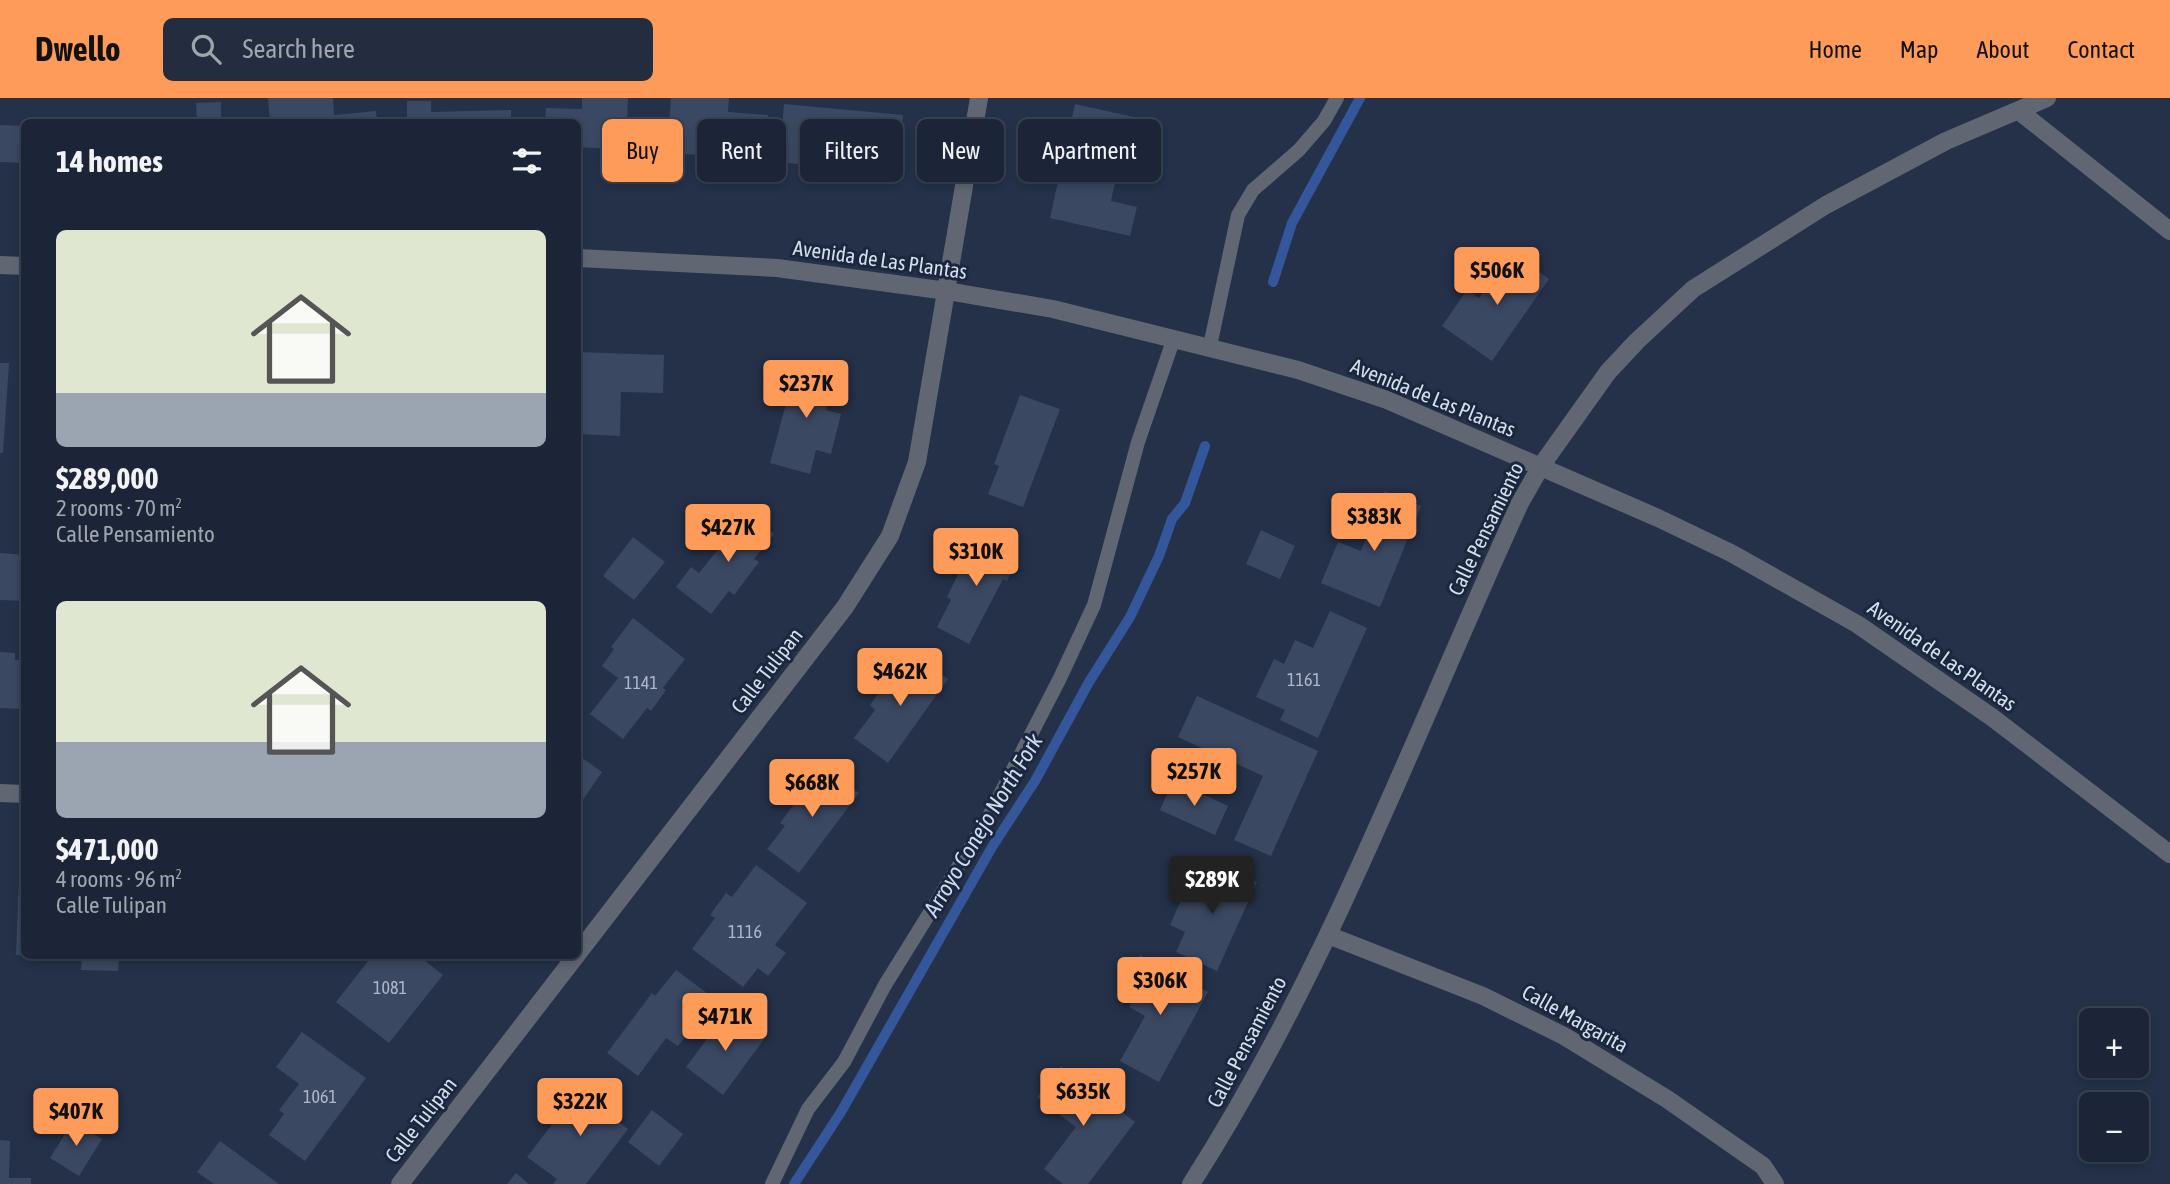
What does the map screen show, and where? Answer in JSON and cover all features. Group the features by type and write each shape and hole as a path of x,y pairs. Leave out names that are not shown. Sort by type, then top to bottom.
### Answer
{"street":[{"name":"Calle Tulipan","path":"581,945 845,607 890,537 917,462 979,98"},
{"name":"Calle Pensamiento","path":"1192,1184 1274,1047 1328,935 1502,541 1541,466 1608,372 1693,289 1826,205 1946,141 2047,98"},
{"path":"2019,111 2170,231"},
{"name":"Avenida de Las Plantas","path":"581,258 777,268 947,291 1053,309 1210,346 1298,370 1387,400 1541,466 1731,553 1857,624 1993,718 2170,854"},
{"path":"0,265 21,266"},
{"path":"0,793 21,794"},
{"name":"Calle Margarita","path":"1328,935 1483,996 1564,1036 1667,1099 1763,1166 1775,1184"},
{"name":"Calle Tulipan","path":"400,1184 570,959"}],"lane":[{"path":"1210,346 1238,215 1253,190 1299,150 1324,121 1337,98"},
{"path":"772,1184 808,1109 844,1062 886,985 986,822 1060,678 1094,605 1138,442 1174,338"}],"building":[{"path":"268,98 333,98 334,115 376,111 377,119 270,119"},
{"path":"582,98 628,98 627,119 602,119 602,148 581,147 581,119 545,119 546,108 582,109"},
{"path":"671,98 729,98 728,112 768,115 768,119 697,119 697,155 683,154 683,119 669,119"},
{"path":"407,101 431,101 431,112 511,110 511,119 407,119"},
{"path":"221,102 221,119 197,119 196,103"},
{"path":"784,104 903,115 903,119 800,119 800,164 786,163 786,119 783,119"},
{"path":"1075,104 1143,119 1072,119"},
{"path":"0,125 21,126 21,163 0,162"},
{"path":"1058,182 1115,182 1111,201 1137,207 1130,236 1050,218"},
{"path":"1511,252 1549,279 1492,361 1442,326 1467,290 1479,298"},
{"path":"581,352 664,355 663,393 621,392 620,436 581,434"},
{"path":"0,363 9,363 3,453 0,453"},
{"path":"797,363 836,373 826,410 841,414 831,454 816,450 810,474 770,463"},
{"path":"1020,395 1060,409 1023,507 988,494 999,466 994,464"},
{"path":"1385,491 1421,506 1380,607 1321,583 1338,542 1361,551"},
{"path":"743,509 774,534 754,559 759,562 734,595 729,591 711,614 676,587 691,567 699,573 728,537 724,533"},
{"path":"1261,530 1295,546 1280,579 1246,564"},
{"path":"977,535 1019,557 1007,581 1003,579 969,644 937,627 951,600 947,597"},
{"path":"633,537 665,562 634,600 603,576"},
{"path":"0,553 21,555 21,601 0,600"},
{"path":"1330,611 1367,628 1318,738 1280,720 1285,710 1256,697 1274,659 1284,664 1295,640 1313,648"},
{"path":"633,618 685,659 663,688 666,690 651,711 647,708 623,739 590,714 618,678 602,666 614,649 611,647"},
{"path":"0,652 15,653 15,660 21,660 21,709 0,708"},
{"path":"915,655 948,679 888,763 854,738 875,710 870,705 890,676 896,681"},
{"path":"1197,696 1318,751 1271,856 1234,840 1263,776 1178,737"},
{"path":"581,757 602,772 581,803"},
{"path":"823,766 859,793 799,873 767,849 785,826 780,823"},
{"path":"1173,780 1228,806 1215,835 1160,810"},
{"path":"1217,864 1257,882 1217,971 1176,952 1185,932 1170,925 1190,879 1207,887"},
{"path":"756,865 807,903 775,945 786,953 768,976 758,968 743,987 692,949 715,918 710,915 726,893 732,897"},
{"path":"19,878 21,878 21,955 16,955"},
{"path":"1140,955 1208,992 1159,1082 1120,1061 1145,1016 1129,1007 1141,986 1127,978"},
{"path":"82,959 119,959 118,971 81,970"},
{"path":"370,959 423,959 443,975 389,1043 336,1002"},
{"path":"676,970 723,1005 709,1024 700,1017 678,1046 666,1038 638,1076 607,1053 652,993 655,996"},
{"path":"728,1011 765,1038 723,1095 686,1067"},
{"path":"302,1032 366,1078 305,1161 269,1135 284,1114 279,1110 299,1084 276,1067"},
{"path":"1061,1066 1135,1122 1088,1184 1063,1184 1044,1169 1076,1127 1037,1097"},
{"path":"592,1082 620,1103 610,1115 628,1129 586,1184 553,1184 557,1179 527,1157 570,1101 575,1104"},
{"path":"652,1110 683,1134 659,1166 628,1142"},
{"path":"73,1121 102,1139 79,1176 50,1158"},
{"path":"0,1140 10,1141 9,1178 31,1178 31,1184 0,1184"},
{"path":"220,1141 279,1184 214,1184 197,1172"},
{"path":"516,1173 529,1184 507,1184"}],"waterway":[{"name":"Arroyo Conejo North Fork","path":"1273,282 1292,223 1360,98"},
{"name":"Arroyo Conejo North Fork","path":"794,1184 841,1112 992,847 1035,781 1089,682 1130,617 1159,556 1172,519 1185,503 1205,446"}]}
